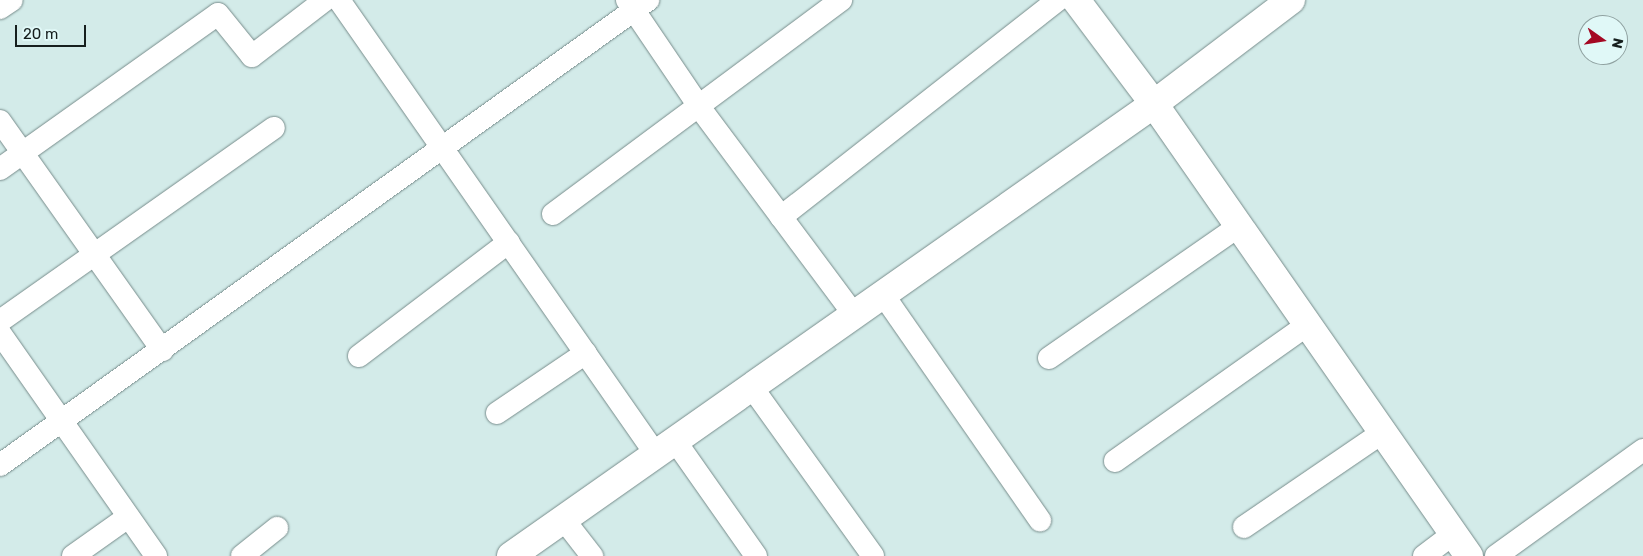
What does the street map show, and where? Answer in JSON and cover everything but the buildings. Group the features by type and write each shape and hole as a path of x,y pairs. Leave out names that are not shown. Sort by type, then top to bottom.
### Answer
{"street":[{"path":"0,8 12,0"},
{"path":"0,169 218,14 252,56 326,0"},
{"path":"339,0 586,352 756,556"},
{"path":"552,214 700,108 841,0"},
{"path":"781,217 1058,0"},
{"path":"1076,0 1154,104 1469,556"},
{"path":"511,556 667,449 853,313 1154,104 1291,0"},
{"path":"0,465 444,149 637,4 700,108 853,313"},
{"path":"0,121 162,350"},
{"path":"0,322 274,128"},
{"path":"1049,358 1239,226"},
{"path":"359,356 509,242"},
{"path":"882,293 1040,520"},
{"path":"1115,461 1307,325"},
{"path":"0,333 156,556"},
{"path":"497,413 586,352"},
{"path":"751,386 873,556"},
{"path":"1244,527 1382,433"},
{"path":"1496,556 1643,450"},
{"path":"73,556 128,517"},
{"path":"564,520 592,556"},
{"path":"242,556 277,528"},
{"path":"1424,556 1453,534"}]}
